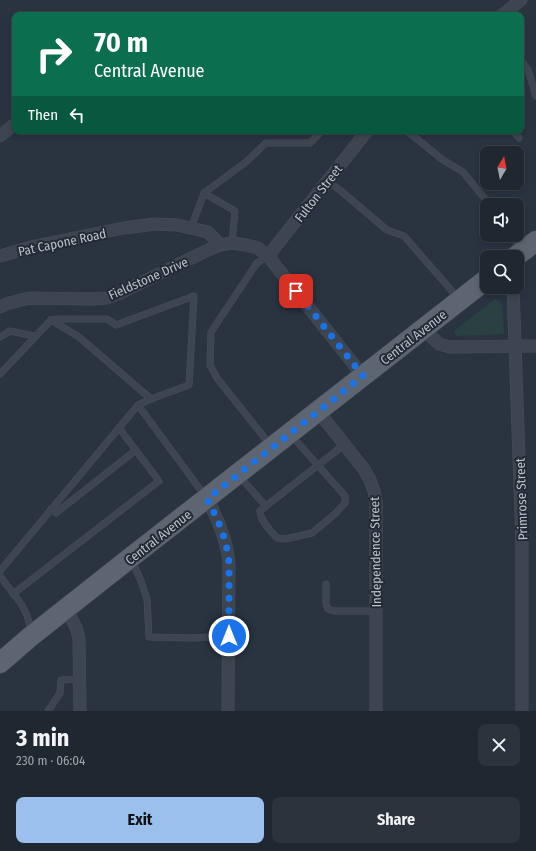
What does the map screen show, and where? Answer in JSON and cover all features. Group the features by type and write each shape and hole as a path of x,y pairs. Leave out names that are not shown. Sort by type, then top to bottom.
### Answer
{"main road":[{"name":"Central Avenue","path":"0,663 30,637 130,558 480,284"}],"street":[{"path":"506,12 521,0"},
{"path":"0,136 12,126"},
{"name":"Fulton Street","path":"268,256 365,134"},
{"name":"Pat Capone Road","path":"0,256 35,246 124,228 155,224 177,225 191,228"},
{"path":"191,228 208,232 226,244 246,245 258,248 268,256 363,376"},
{"name":"Fieldstone Drive","path":"0,307 29,298 106,298 124,292 208,250 226,244"},
{"name":"Primrose Street","path":"513,294 522,543 522,711"},
{"path":"423,328 439,344 450,347 536,346"},
{"name":"Independence Street","path":"318,411 363,468 374,491 376,503 376,711"},
{"path":"207,499 226,543 229,563 228,711"},
{"path":"66,610 74,620 79,639 80,711"}],"lane":[{"path":"524,64 528,70 536,96"},
{"path":"191,228 204,193 246,162 266,143 310,142 319,134"},
{"path":"410,134 443,160 463,172 484,198"},
{"path":"516,134 519,138"},
{"path":"328,181 387,230 404,236 460,300"},
{"path":"204,193 235,211 226,244"},
{"path":"518,242 525,250"},
{"path":"268,256 257,263 211,332 210,365 217,378 272,447"},
{"path":"0,374 34,336 51,320 60,318 107,319 116,324 194,296 189,385 151,398 138,405 0,571"},
{"path":"51,320 79,337 151,398"},
{"path":"0,337 10,332 34,336"},
{"path":"138,405 207,499"},
{"path":"13,594 160,481 119,428"},
{"path":"289,433 318,466 345,496 345,503 336,513 312,533 285,539 277,538 260,516 260,511 318,466 345,444"},
{"path":"51,509 56,513 136,450"},
{"path":"237,474 266,506"},
{"path":"130,558 141,581 147,599 149,637 192,638 229,636"},
{"path":"0,576 25,609 30,627 30,637"},
{"path":"326,584 326,604 328,609 334,611 376,611"},
{"path":"48,711 60,693 61,680 80,679"}],"green space":[{"path":"495,299 502,304 504,334 456,336 454,331"}],"route":[{"path":"229,636 228,553 226,543 213,509 207,499 363,376 296,291"}]}
